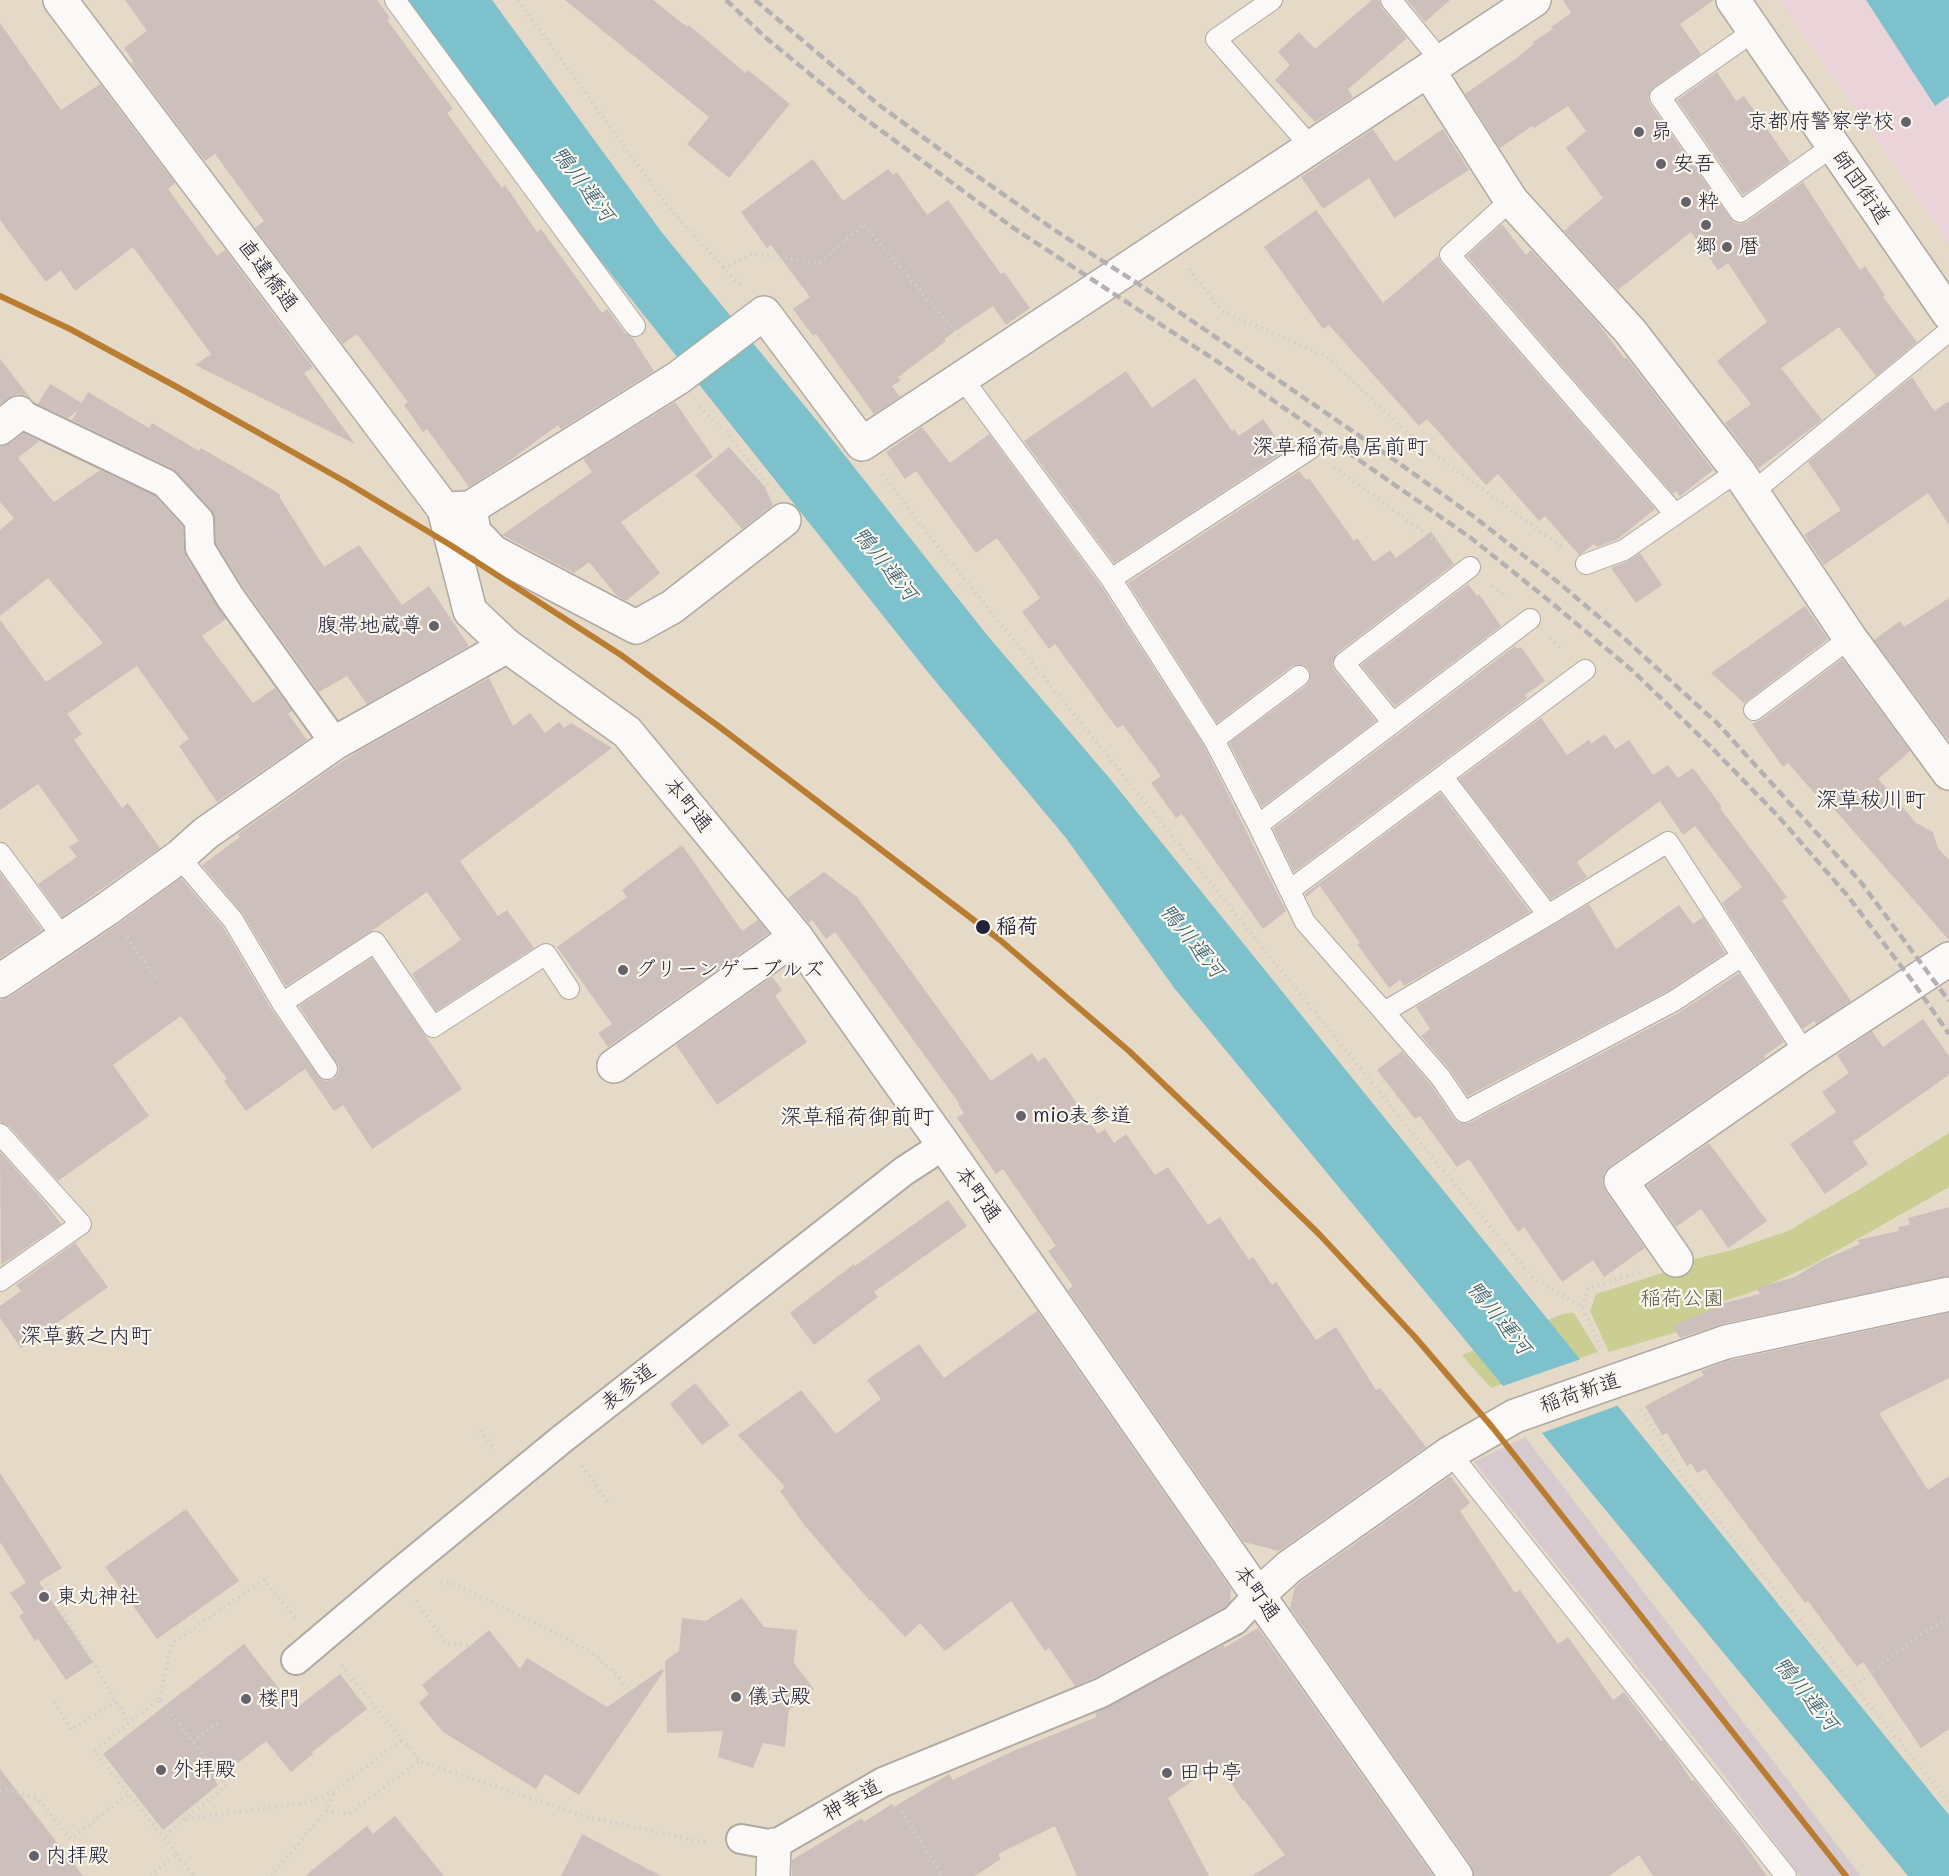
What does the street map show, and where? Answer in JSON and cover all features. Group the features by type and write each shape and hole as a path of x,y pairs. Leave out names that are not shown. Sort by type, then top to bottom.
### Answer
{"street":[{"name":"直違橋通","path":"60,0 457,509 456,561"},
{"path":"784,520 672,607 636,627 494,552 474,532 457,509 676,378 758,318 862,444 1534,0"},
{"name":"師団街道","path":"1733,0 1949,314"},
{"path":"1434,65 1510,200 1630,331 1745,482 1850,638 1949,773"},
{"path":"10,420 165,483 198,520 200,548 230,597 335,743"},
{"name":"本町通","path":"456,561 470,611 507,646 627,732 796,937 1456,1876"},
{"path":"1,979 107,909 179,857 206,833 335,743 507,646"},
{"path":"614,1066 796,937"},
{"path":"1676,1260 1621,1181 1805,1053 1949,959"},
{"name":"表参道","path":"311,1648 562,1439 904,1171 944,1145"},
{"name":"稲荷新道","path":"1258,1595 1289,1567 1450,1453 1515,1416 1726,1342 1949,1294"},
{"name":"神幸道","path":"741,1839 774,1860 883,1782 1101,1693 1235,1620 1258,1595"}],"lane":[{"path":"394,0 635,326"},
{"path":"1272,0 1216,39 1311,147"},
{"path":"1391,0 1434,65"},
{"path":"1754,31 1660,97 1740,212 1833,146"},
{"path":"1510,200 1450,255 1675,514"},
{"path":"1586,564 1624,550 1675,514 1745,482 1949,331"},
{"path":"972,371 1111,579 1214,740 1305,922 1441,1078 1464,1112 1674,1001 1742,956"},
{"path":"1111,579 1310,449"},
{"path":"1393,723 1344,663 1470,567"},
{"path":"1258,825 1530,619"},
{"path":"1754,710 1850,638"},
{"path":"1290,890 1585,670"},
{"path":"1214,740 1299,676"},
{"path":"1443,777 1548,915"},
{"path":"1384,1012 1668,842 1805,1053"},
{"path":"0,853 64,939"},
{"path":"179,857 233,920 282,1003 327,1069"},
{"path":"282,1003 375,942 433,1028 546,954 569,989"},
{"path":"0,1134 81,1224 0,1281"},
{"path":"1450,1453 1786,1876"}],"path":[{"path":"518,0 665,203 723,268 758,318"},
{"path":"723,268 753,253 819,264 863,224 972,371"},
{"path":"1168,242 1222,311 1326,356 1414,439 1586,564"},
{"path":"676,378 683,392 726,432 772,491 784,520"},
{"path":"862,444 923,528 1453,1183 1533,1278 1582,1307 1605,1356 1686,1481 1949,1802"},
{"path":"107,909 157,980"},
{"path":"1582,1307 1588,1288 1676,1260"},
{"path":"480,1431 497,1452"},
{"path":"562,1439 610,1505"},
{"path":"399,1573 422,1611 446,1643 470,1646"},
{"path":"399,1573 456,1585 556,1633 594,1654 629,1691"},
{"path":"194,1876 94,1751 159,1699 172,1643 264,1580 311,1648 420,1761 583,1816 704,1844 741,1839"},
{"path":"46,1584 129,1723"},
{"path":"1854,1686 1916,1638 1949,1617"},
{"path":"159,1699 227,1785 163,1836"},
{"path":"55,1702 71,1731 116,1701"},
{"path":"193,1742 221,1720"},
{"path":"185,1819 309,1802 334,1791 402,1740"},
{"path":"326,1811 348,1814 420,1761"},
{"path":"883,1782 943,1876"},
{"path":"0,1792 8,1789 38,1799 71,1839 128,1794"},
{"path":"271,1876 326,1811 334,1791"},
{"path":"150,1876 177,1854"}],"shaded area":[{"name":"京都府警察学校","path":"1779,0 1949,0 1949,244"},
{"path":"1525,1437 1861,1876 1800,1876 1721,1771 1474,1462"}],"green space":[{"name":"稲荷公園","path":"1949,1133 1949,1187 1810,1266 1747,1294 1713,1304 1718,1320 1609,1352 1590,1311 1596,1294 1672,1270 1690,1260 1729,1251 1788,1231"},
{"name":"稲荷公園","path":"1574,1313 1598,1352 1491,1388 1462,1355 1563,1314"}],"water":[{"name":"鴨川運河","path":"408,0 492,0 663,234 827,433 987,635 1111,780 1949,1815 1949,1876 1908,1876 1175,989 1066,838 931,676 534,177"},
{"path":"1866,0 1949,0 1949,96 1935,106"}],"pier":[{"path":"1584,1358 1622,1404 1539,1434 1500,1387"}],"building":[{"path":"125,0 377,0 390,18 387,20 453,109 447,113 502,188 505,185 537,232 541,229 602,313 607,309 625,333 632,337 654,371 561,429 558,425 469,487 427,429 423,432 404,405 408,402 357,334 343,344 255,228 264,221 215,154 205,161 131,63 133,61 124,48 147,31"},
{"path":"565,0 653,0 687,27 689,25 745,73 748,70 790,104 729,178 687,144 709,117"},
{"path":"1372,0 1379,0 1382,8 1407,38 1348,89 1353,97 1315,122 1275,80 1290,65 1278,52 1299,32 1315,49"},
{"path":"1407,0 1450,0 1425,22"},
{"path":"1563,0 1714,0 1680,24 1701,54 1653,88 1648,97 1650,104 1734,223 1747,222 1803,182 1860,270 1865,266 1885,295 1883,297 1917,342 1876,376 1839,327 1781,368 1822,420 1759,468 1725,423 1751,404 1717,361 1767,322 1728,263 1718,270 1691,232 1618,290 1564,231 1603,198 1566,148 1586,131 1568,106 1534,128 1532,126 1500,148 1465,94 1514,60 1534,44 1533,42 1553,29 1551,27 1571,13"},
{"path":"0,23 61,110 100,84 175,183 168,189 217,256 225,250 313,367 304,373 355,444 195,365 211,354 133,247 75,291 61,270 46,282 0,220"},
{"path":"1717,72 1736,101 1744,96 1790,162 1743,195 1677,100"},
{"path":"1373,129 1395,162 1443,129 1469,170 1394,218 1369,178 1323,209 1301,177"},
{"path":"813,159 843,201 888,169 893,175 897,172 927,215 948,200 1001,274 1004,272 1030,308 1006,325 993,306 944,339 946,341 898,377 901,380 892,386 900,397 874,414 816,334 813,336 793,309 810,297 771,245 767,248 741,212"},
{"path":"1316,210 1383,303 1438,256 1441,263 1655,509 1618,539 1597,547 1594,544 1579,555 1545,516 1539,521 1498,474 1486,485 1427,419 1419,426 1329,325 1323,329 1264,247"},
{"path":"1502,224 1526,255 1531,250 1596,321 1713,470 1680,496 1676,491 1673,494 1467,256"},
{"path":"0,359 32,400 25,395 17,394 0,404"},
{"path":"1126,371 1152,408 1195,378 1232,431 1234,429 1239,436 1263,419 1285,451 1114,563 1024,441"},
{"path":"1912,377 1934,411 1949,401 1949,525 1928,493 1824,565 1804,535 1841,510 1808,462"},
{"path":"50,384 82,403 88,392 149,428 152,423 199,451 201,448 280,494 280,498 324,567 359,545 402,605 429,586 469,646 367,704 347,676 319,692 244,588 216,543 215,519 211,509 172,468 72,420 78,410 68,418 38,404"},
{"path":"675,402 713,457 621,522 660,573 626,601 616,595 589,562 574,573 502,535 592,472 583,459"},
{"path":"922,427 950,463 989,434 1101,586 1204,746 1286,911 1263,929 1182,814 1176,818 1151,783 1161,776 1123,725 1117,728 1055,644 1049,649 1022,612 1040,598 997,538 976,553 916,471 905,479 886,452"},
{"path":"23,433 39,441 18,458 54,502 100,470 155,496 183,527 186,557 226,619 202,636 253,703 275,688 292,711 288,714 307,740 217,802 179,746 189,739 137,666 67,714 82,734 74,740 122,808 128,803 160,848 62,917 38,884 77,857 69,847 79,841 38,784 0,810 0,620 46,682 103,643 48,578 0,616 0,530 14,518 0,502 0,446 11,443"},
{"path":"729,447 765,487 773,505 742,529 695,475"},
{"path":"1299,471 1306,480 1309,478 1354,541 1357,538 1374,562 1390,550 1396,558 1431,532 1454,564 1336,654 1332,664 1334,670 1376,721 1262,807 1229,743 1306,686 1310,680 1309,669 1303,665 1292,666 1217,723 1128,583"},
{"path":"1640,553 1662,585 1636,603 1611,568"},
{"path":"1468,584 1477,596 1479,594 1501,626 1395,706 1361,665"},
{"path":"1949,598 1949,741 1874,640 1900,621 1904,627"},
{"path":"1805,606 1828,639 1744,703 1711,673"},
{"path":"1515,646 1517,649 1521,647 1545,681 1525,695 1527,698 1294,872 1273,829"},
{"path":"1842,659 1910,751 1878,779 1916,823 1933,832 1938,848 1949,860 1949,940 1827,801 1824,804 1788,763 1783,767 1752,724 1761,720"},
{"path":"489,678 513,726 530,713 545,733 559,722 564,728 571,723 612,748 460,861 498,916 507,910 534,948 436,1011 412,974 461,940 427,892 286,986 243,914 202,865 240,837 238,834 357,752"},
{"path":"1541,718 1567,755 1589,740 1591,744 1605,734 1615,749 1629,740 1653,775 1668,765 1678,778 1693,768 1787,897 1782,901 1851,1001 1816,1024 1814,1021 1803,1029 1722,903 1742,887 1695,826 1683,835 1660,801 1577,862 1587,877 1551,899 1459,779"},
{"path":"1440,793 1530,912 1404,986 1400,980 1389,988 1357,944 1360,943 1320,886 1306,897 1305,894"},
{"path":"682,845 742,931 758,920 769,933 608,1047 598,1033 612,1024 557,947 627,897 622,890"},
{"path":"824,872 857,897 991,1081 1032,1053 1038,1062 1045,1057 1098,1134 1105,1129 1114,1143 1126,1134 1155,1175 1168,1167 1208,1225 1220,1217 1249,1260 1253,1257 1272,1285 1276,1282 1316,1340 1336,1327 1376,1390 1380,1388 1426,1447 1279,1551 1244,1542 1068,1290 1073,1286 1048,1251 1056,1246 1003,1169 996,1174 957,1118 964,1113 959,1103 835,932 826,939 812,920 809,923 788,898"},
{"path":"0,873 42,930 0,958"},
{"path":"181,878 223,927 272,1010 321,1079 327,1081 334,1079 339,1068 299,1006 372,958 462,1089 372,1149 343,1105 334,1111 305,1069 246,1111 224,1081 227,1079 181,1016 113,1065 149,1116 58,1181 9,1126 0,1122 0,1000 10,997 117,925"},
{"path":"1589,904 1616,949 1679,905 1693,924 1703,917 1725,953 1668,991 1468,1096 1450,1070 1421,1036 1430,1029 1416,1007"},
{"path":"1739,973 1784,1042 1764,1056 1765,1058 1610,1166 1604,1173 1602,1182 1606,1192 1645,1248 1604,1277 1593,1260 1562,1282 1524,1227 1518,1232 1469,1159 1457,1167 1420,1116 1415,1119 1377,1070 1402,1051 1431,1085 1454,1119 1459,1123 1469,1123 1680,1012"},
{"path":"772,977 782,990 775,996 807,1042 717,1105 676,1045"},
{"path":"1923,1019 1949,1056 1949,1075 1853,1142 1868,1164 1825,1194 1790,1144 1836,1112 1822,1092 1849,1073 1837,1055 1872,1031 1883,1047"},
{"path":"1709,1143 1767,1221 1728,1248 1701,1209 1676,1227 1647,1186"},
{"path":"0,1152 61,1224 1,1265"},
{"path":"948,1200 967,1226 874,1292 878,1297 814,1345 790,1313 854,1264 855,1266"},
{"path":"1949,1207 1949,1276 1722,1324 1680,1338 1672,1326 1721,1306 1720,1304 1760,1294 1756,1288 1795,1277 1821,1261 1860,1244 1857,1240 1899,1231 1898,1227 1910,1225 1908,1218"},
{"path":"75,1243 108,1287 21,1348 0,1318 0,1306 21,1291 16,1285"},
{"path":"1037,1311 1231,1589 1230,1602 1225,1607 1075,1686 1049,1648 1045,1651 1011,1601 945,1651 920,1623 905,1637 870,1601 805,1526 780,1491 785,1487 738,1435 801,1390 836,1434 881,1399 867,1380 919,1344 944,1378"},
{"path":"1949,1313 1949,1378 1879,1413 1928,1490 1949,1476 1949,1729 1921,1748 1863,1662 1857,1667 1808,1601 1805,1603 1705,1469 1697,1473 1691,1463 1687,1466 1667,1433 1662,1435 1645,1406 1704,1375 1701,1371 1731,1360"},
{"path":"695,1383 730,1425 702,1445 670,1404"},
{"path":"0,1473 62,1568 39,1582 93,1662 66,1680 38,1639 35,1641 19,1616 24,1613 10,1593 26,1583 0,1542"},
{"path":"1449,1477 1470,1503 1460,1511 1515,1593 1520,1590 1558,1644 1568,1637 1613,1700 1624,1692 1661,1741 1663,1740 1673,1753 1692,1781 1694,1780 1740,1838 1767,1876 1653,1876 1639,1855 1609,1876 1474,1876 1471,1865 1290,1608 1295,1587 1301,1582"},
{"path":"186,1509 239,1581 157,1639 105,1567"},
{"name":"儀式殿","path":"742,1598 764,1627 797,1630 794,1663 814,1689 789,1710 785,1747 763,1743 753,1768 718,1757 723,1731 667,1733 665,1661 679,1651 682,1618 706,1621"},
{"path":"1258,1628 1433,1876 1252,1876 1285,1855 1243,1801 1218,1763 1168,1798 1209,1876 1077,1876 1055,1826 998,1854 1001,1859 975,1876 792,1876 792,1860 862,1818 864,1822 892,1804 894,1807 949,1774 953,1780 1013,1751 1097,1717 1095,1713 1224,1645 1224,1648"},
{"path":"489,1630 520,1669 527,1658 607,1707 662,1669 664,1671 579,1795 545,1774 536,1789 443,1732 419,1703 429,1694 422,1685"},
{"path":"244,1644 295,1709 340,1674 367,1709 312,1752 313,1754 291,1772 266,1741 215,1781 218,1785 163,1830 103,1754"},
{"name":"内拝殿","path":"0,1769 83,1876 0,1876"},
{"path":"395,1816 444,1876 305,1876 367,1826 373,1834"},
{"path":"582,1834 661,1876 561,1876"}],"railway":[{"path":"726,0 765,37 856,112 1012,227 1218,362 1471,538 1633,671 1778,816 1847,895 1949,1034"},
{"path":"755,0 879,105 957,162 1393,459 1473,516 1559,583 1626,640 1718,724 1860,881 1949,1001"}],"transit line":[{"path":"0,296 70,329 177,387 346,482 452,546 621,655 1000,940 1129,1051 1216,1134 1319,1234 1415,1337 1493,1428 1846,1876"}],"place":[{"name":"京都府警察学校","path":"1906,122"},
{"name":"昴","path":"1639,132"},
{"name":"安吾","path":"1661,164"},
{"name":"粋","path":"1686,202"},
{"name":"郷","path":"1706,225"},
{"name":"暦","path":"1727,247"},
{"name":"腹帯地蔵尊","path":"434,626"},
{"name":"稲荷","path":"983,927"},
{"name":"グリーンゲーブルズ","path":"623,970"},
{"name":"mio表参道","path":"1021,1116"},
{"name":"東丸神社","path":"44,1597"},
{"name":"儀式殿","path":"736,1697"},
{"name":"楼門","path":"246,1699"},
{"name":"外拝殿","path":"161,1770"},
{"name":"田中亭","path":"1167,1773"},
{"name":"内拝殿","path":"34,1856"}],"district":[{"name":"深草稲荷鳥居前町","path":"1340,447"},
{"name":"深草秡川町","path":"1871,800"},
{"name":"深草稲荷御前町","path":"857,1117"},
{"name":"深草藪之内町","path":"86,1336"}]}
